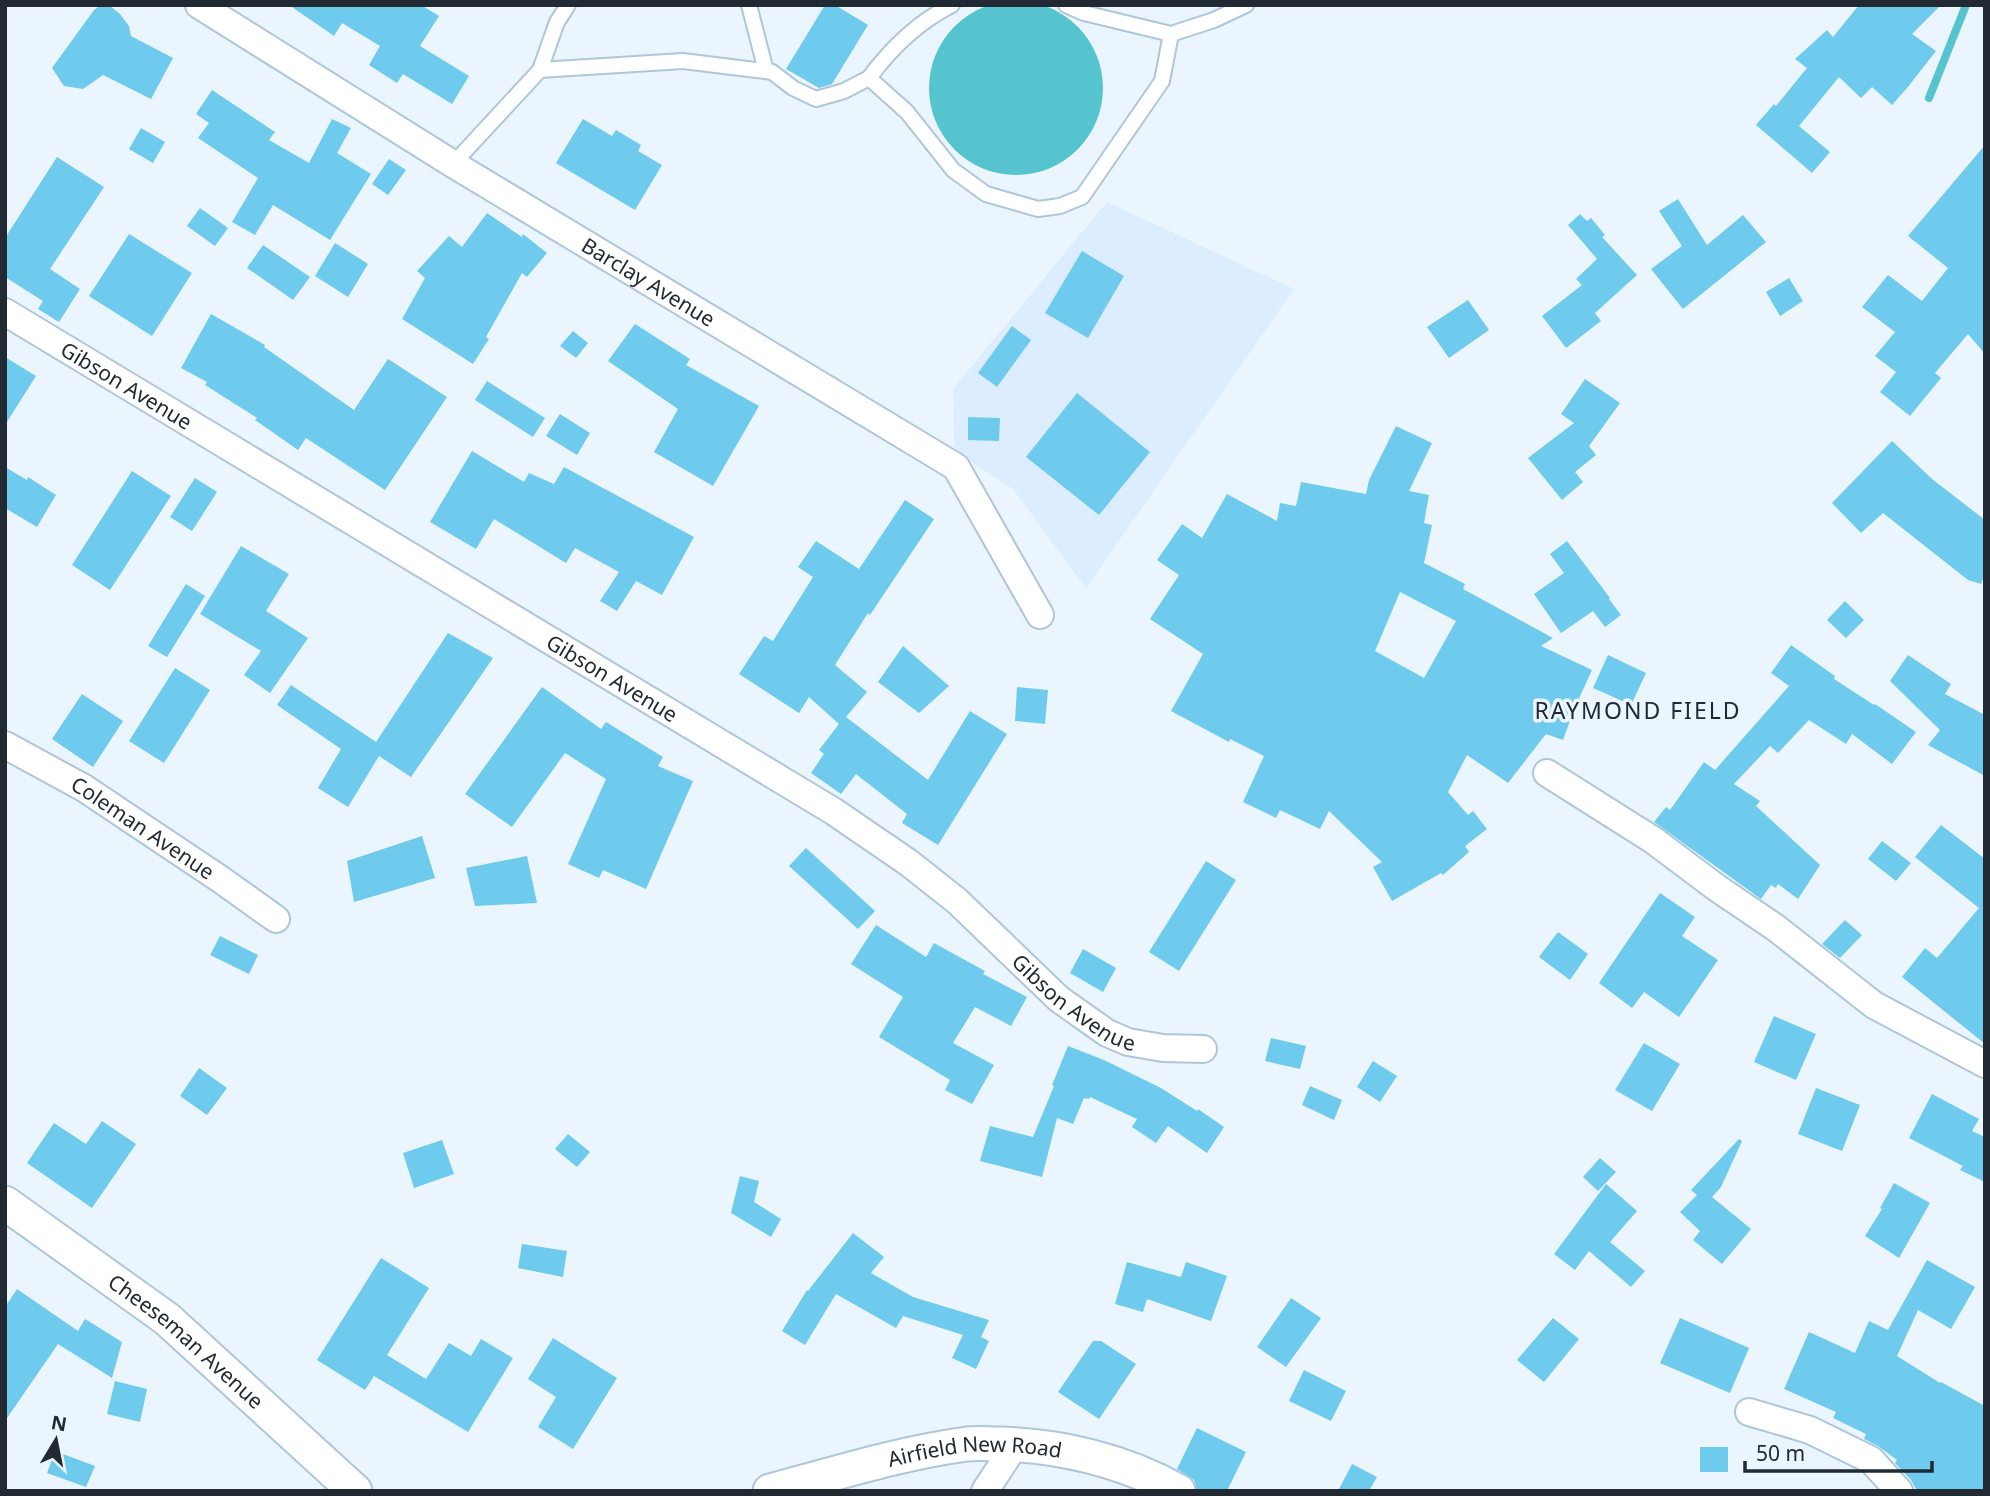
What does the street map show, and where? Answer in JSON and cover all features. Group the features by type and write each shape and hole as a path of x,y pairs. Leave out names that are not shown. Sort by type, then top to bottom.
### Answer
{"street":[{"name":"Barclay Avenue","path":"199,5 453,164 956,467 1040,615"},
{"name":"Gibson Avenue","path":"5,312 833,811 909,863 957,901 1059,999 1107,1033 1128,1042 1163,1048 1203,1049"},
{"name":"Coleman Avenue","path":"5,745 84,788 275,919"},
{"path":"1546,774 1653,840 1776,928 1874,1005 1985,1064"},
{"name":"Cheeseman Avenue","path":"5,1203 167,1319 355,1491"},
{"path":"1748,1412 1810,1430 1871,1460 1899,1491"},
{"name":"Airfield New Road","path":"770,1491 904,1455 970,1444 1057,1450 1110,1462 1156,1479 1178,1491"},
{"path":"985,1491 1015,1445"}],"lane":[{"path":"453,164 540,70 557,22 568,5"},
{"path":"749,5 766,71"},
{"path":"540,70 683,61 772,72 793,89 816,99 844,91 869,78 906,35 952,5"},
{"path":"1066,5 1084,13 1171,34 1214,20 1246,5"},
{"path":"869,78 907,112 953,170 986,194 1038,209 1060,206 1082,197 1161,81 1171,34"}],"shaded area":[{"path":"1107,202 1294,289 1086,588 1013,489 954,451 953,389"}],"water":[{"path":"1016,1 1049,8 1077,27 1096,55 1103,88 1096,121 1077,149 1049,168 1016,175 983,168 955,149 936,121 929,88 936,55 955,27 983,8"}],"building":[{"path":"101,5 109,5 120,14 129,26 131,36 173,58 151,99 103,75 83,89 64,86 52,68 94,10"},
{"path":"289,5 421,5 439,16 420,46 469,76 452,104 403,74 397,83 369,65 380,46 342,23 334,36"},
{"path":"825,5 835,5 868,25 832,84 819,88 786,69"},
{"path":"1859,5 1941,5 1912,34 1936,51 1892,105 1872,87 1861,98 1839,77 1799,126 1830,152 1812,173 1756,125 1774,104 1776,106 1807,68 1795,59 1827,30 1833,37"},
{"path":"212,90 275,132 269,140 309,163 332,119 351,128 337,153 371,174 330,240 273,205 255,235 232,222 258,178 198,138 209,123 196,114"},
{"path":"583,119 612,136 616,130 641,145 638,151 662,165 635,210 556,163"},
{"path":"141,128 165,142 153,163 129,149"},
{"path":"1985,145 1985,354 1968,334 1935,373 1941,378 1910,416 1880,392 1896,372 1875,356 1895,332 1862,307 1888,275 1922,301 1948,268 1908,236"},
{"path":"57,157 104,187 50,269 80,289 59,322 38,309 43,301 5,277 5,238"},
{"path":"389,159 406,170 388,195 372,184"},
{"path":"1678,199 1707,245 1743,215 1766,242 1683,309 1651,269 1682,246 1659,211"},
{"path":"200,208 228,228 215,246 187,226"},
{"path":"487,213 522,237 523,234 547,253 527,277 522,273 486,337 489,339 473,364 402,319 425,278 417,271 449,236 462,247"},
{"path":"1580,214 1587,221 1591,218 1605,235 1602,237 1637,275 1595,313 1601,321 1566,348 1542,316 1582,285 1576,279 1597,259 1568,225"},
{"path":"129,234 192,273 152,336 89,296"},
{"path":"335,243 368,264 348,297 315,276"},
{"path":"263,245 310,277 293,300 247,268"},
{"path":"1082,251 1124,276 1088,338 1045,313"},
{"path":"1789,278 1803,301 1780,316 1766,292"},
{"path":"1468,300 1489,330 1449,358 1427,327"},
{"path":"211,314 265,345 264,347 354,410 388,359 447,397 385,490 306,438 298,450 255,420 257,418 205,385 207,382 181,368"},
{"path":"635,324 690,359 686,365 759,406 713,486 654,452 678,409 608,361"},
{"path":"1012,326 1031,340 997,387 978,373"},
{"path":"573,331 588,343 576,358 560,346"},
{"path":"5,357 36,376 5,425"},
{"path":"1585,379 1620,403 1589,446 1596,455 1575,472 1583,482 1562,500 1528,458 1574,423 1561,414"},
{"path":"487,381 545,418 533,437 475,400"},
{"path":"1077,393 1150,452 1099,515 1026,457"},
{"path":"560,414 590,433 577,455 546,436"},
{"path":"968,417 1000,418 999,441 968,440"},
{"path":"1396,426 1432,443 1409,491 1429,495 1424,523 1432,525 1424,563 1465,584 1463,589 1553,638 1541,646 1592,670 1563,740 1546,734 1508,783 1467,755 1448,792 1468,815 1473,811 1487,829 1465,846 1469,852 1443,875 1441,873 1392,901 1373,867 1382,862 1329,811 1320,829 1280,810 1276,818 1243,802 1264,756 1230,739 1229,742 1171,711 1203,654 1150,619 1179,575 1157,560 1182,524 1202,538 1227,494 1277,521 1280,503 1296,506 1301,482 1366,494 1369,480","holes":["1400,592 1456,621 1424,678 1375,651"]},
{"path":"1892,441 1932,479 1985,520 1985,573 1981,584 1968,580 1883,513 1861,533 1832,503"},
{"path":"472,451 524,482 529,473 554,484 564,467 694,537 662,595 636,581 617,611 600,601 619,572 575,548 566,563 494,519 476,549 430,522"},
{"path":"5,467 27,480 28,477 56,495 37,527 5,508"},
{"path":"132,471 171,496 110,590 72,565"},
{"path":"195,478 217,492 192,531 170,517"},
{"path":"905,500 934,519 835,665 867,692 846,717 928,780 970,711 1007,734 938,845 902,823 907,814 856,774 841,794 811,773 824,754 819,750 839,724 809,697 799,713 739,674 764,636 773,641 813,577 798,567 816,541 859,569"},
{"path":"1567,541 1621,615 1605,627 1593,611 1561,633 1534,594 1564,573 1550,554"},
{"path":"241,546 289,574 266,611 308,638 270,693 244,675 261,651 200,614"},
{"path":"186,584 205,596 167,657 148,646"},
{"path":"1845,601 1864,620 1846,638 1827,620"},
{"path":"448,633 493,658 411,777 379,756 348,807 318,788 341,749 277,705 291,685 376,742"},
{"path":"1791,645 1835,676 1834,679 1916,732 1892,764 1852,734 1846,744 1809,720 1778,753 1770,746 1734,784 1760,801 1756,806 1820,865 1798,899 1778,884 1776,888 1771,885 1761,899 1654,822 1666,807 1670,810 1704,762 1715,770 1789,686 1771,673"},
{"path":"903,646 949,686 919,713 878,682"},
{"path":"1608,655 1646,673 1631,705 1593,688"},
{"path":"1908,655 1951,684 1945,694 1985,715 1985,776 1928,745 1940,730 1890,681"},
{"path":"175,668 210,690 164,763 129,741"},
{"path":"542,687 601,729 606,722 663,757 658,766 693,781 646,889 603,870 599,878 568,864 606,779 565,753 512,827 465,794"},
{"path":"1017,687 1048,690 1045,724 1015,721"},
{"path":"82,694 123,721 93,767 52,739"},
{"path":"1941,825 1985,859 1985,1044 1902,977 1925,948 1937,958 1979,908 1915,857"},
{"path":"422,836 435,878 354,902 347,861"},
{"path":"1882,841 1911,863 1896,881 1868,859"},
{"path":"806,848 875,911 858,929 789,866"},
{"path":"527,856 537,903 475,906 466,868"},
{"path":"1206,861 1236,880 1179,971 1149,952"},
{"path":"1660,893 1695,917 1682,936 1718,960 1679,1017 1644,992 1632,1008 1599,983"},
{"path":"1845,920 1862,935 1840,958 1822,944"},
{"path":"876,925 926,957 934,943 985,971 983,974 1027,997 1011,1026 975,1007 953,1043 994,1065 972,1104 945,1090 950,1080 879,1037 903,997 851,964"},
{"path":"1558,932 1588,954 1570,980 1539,957"},
{"path":"220,936 258,955 249,974 210,955"},
{"path":"1083,949 1116,968 1103,992 1070,973"},
{"path":"1774,1016 1816,1034 1796,1080 1754,1062"},
{"path":"1271,1038 1306,1046 1300,1069 1265,1061"},
{"path":"1644,1043 1680,1064 1652,1111 1615,1090"},
{"path":"1068,1046 1161,1088 1224,1127 1207,1153 1168,1126 1156,1143 1132,1127 1137,1119 1090,1097 1084,1098 1073,1124 1057,1118 1042,1177 980,1161 990,1126 1033,1137"},
{"path":"1373,1061 1397,1076 1380,1102 1357,1087"},
{"path":"199,1068 227,1088 207,1115 180,1096"},
{"path":"1310,1086 1342,1100 1334,1120 1302,1105"},
{"path":"1816,1088 1860,1105 1842,1151 1798,1134"},
{"path":"1932,1094 1979,1119 1972,1131 1985,1137 1985,1182 1960,1170 1963,1166 1909,1138"},
{"path":"102,1121 136,1144 92,1208 27,1163 54,1123 86,1144"},
{"path":"568,1134 590,1152 577,1167 555,1149"},
{"path":"1739,1139 1742,1141 1721,1187 1712,1197 1751,1229 1722,1264 1693,1240 1700,1231 1680,1212 1697,1195 1691,1190"},
{"path":"442,1140 454,1174 414,1188 403,1153"},
{"path":"1600,1158 1616,1172 1598,1191 1583,1177"},
{"path":"740,1176 759,1181 754,1202 781,1219 771,1237 731,1213"},
{"path":"1894,1183 1930,1203 1899,1258 1865,1236"},
{"path":"1606,1184 1637,1211 1610,1242 1645,1271 1631,1287 1589,1251 1575,1270 1554,1254"},
{"path":"853,1233 884,1257 871,1273 913,1297 989,1320 981,1337 989,1341 976,1369 952,1358 963,1335 903,1316 896,1328 836,1294 805,1345 782,1331 807,1290"},
{"path":"522,1244 567,1251 563,1277 518,1268"},
{"path":"381,1258 429,1288 387,1355 426,1379 449,1343 471,1356 481,1339 513,1358 468,1432 374,1376 365,1390 317,1360"},
{"path":"1927,1260 1975,1287 1951,1329 1918,1310 1897,1356 1940,1383 1985,1406 1985,1491 1917,1491 1895,1463 1897,1460 1864,1439 1866,1434 1833,1418 1836,1412 1784,1389 1809,1332 1855,1353 1869,1321 1888,1330"},
{"path":"1127,1262 1181,1277 1186,1262 1227,1276 1211,1321 1147,1299 1143,1312 1115,1304"},
{"path":"17,1289 78,1331 85,1319 122,1342 112,1378 58,1344 5,1421 5,1307"},
{"path":"1291,1298 1321,1318 1286,1367 1257,1347"},
{"path":"1553,1318 1579,1339 1544,1382 1517,1360"},
{"path":"1680,1318 1749,1348 1730,1393 1660,1363"},
{"path":"553,1338 617,1378 573,1449 538,1427 556,1397 528,1379"},
{"path":"1093,1341 1101,1341 1136,1364 1099,1419 1058,1392"},
{"path":"1304,1370 1346,1391 1331,1421 1289,1401"},
{"path":"115,1381 147,1389 140,1422 107,1414"},
{"path":"1197,1428 1246,1452 1227,1491 1197,1491 1194,1480 1177,1469"},
{"path":"1700,1447 1728,1447 1728,1472 1700,1472"},
{"path":"55,1451 95,1466 86,1487 47,1473"},
{"path":"1352,1464 1377,1477 1369,1491 1338,1491"}],"waterway":[{"path":"1929,98 1966,5"}],"district":[{"name":"RAYMOND FIELD","path":"1638,710"}]}
